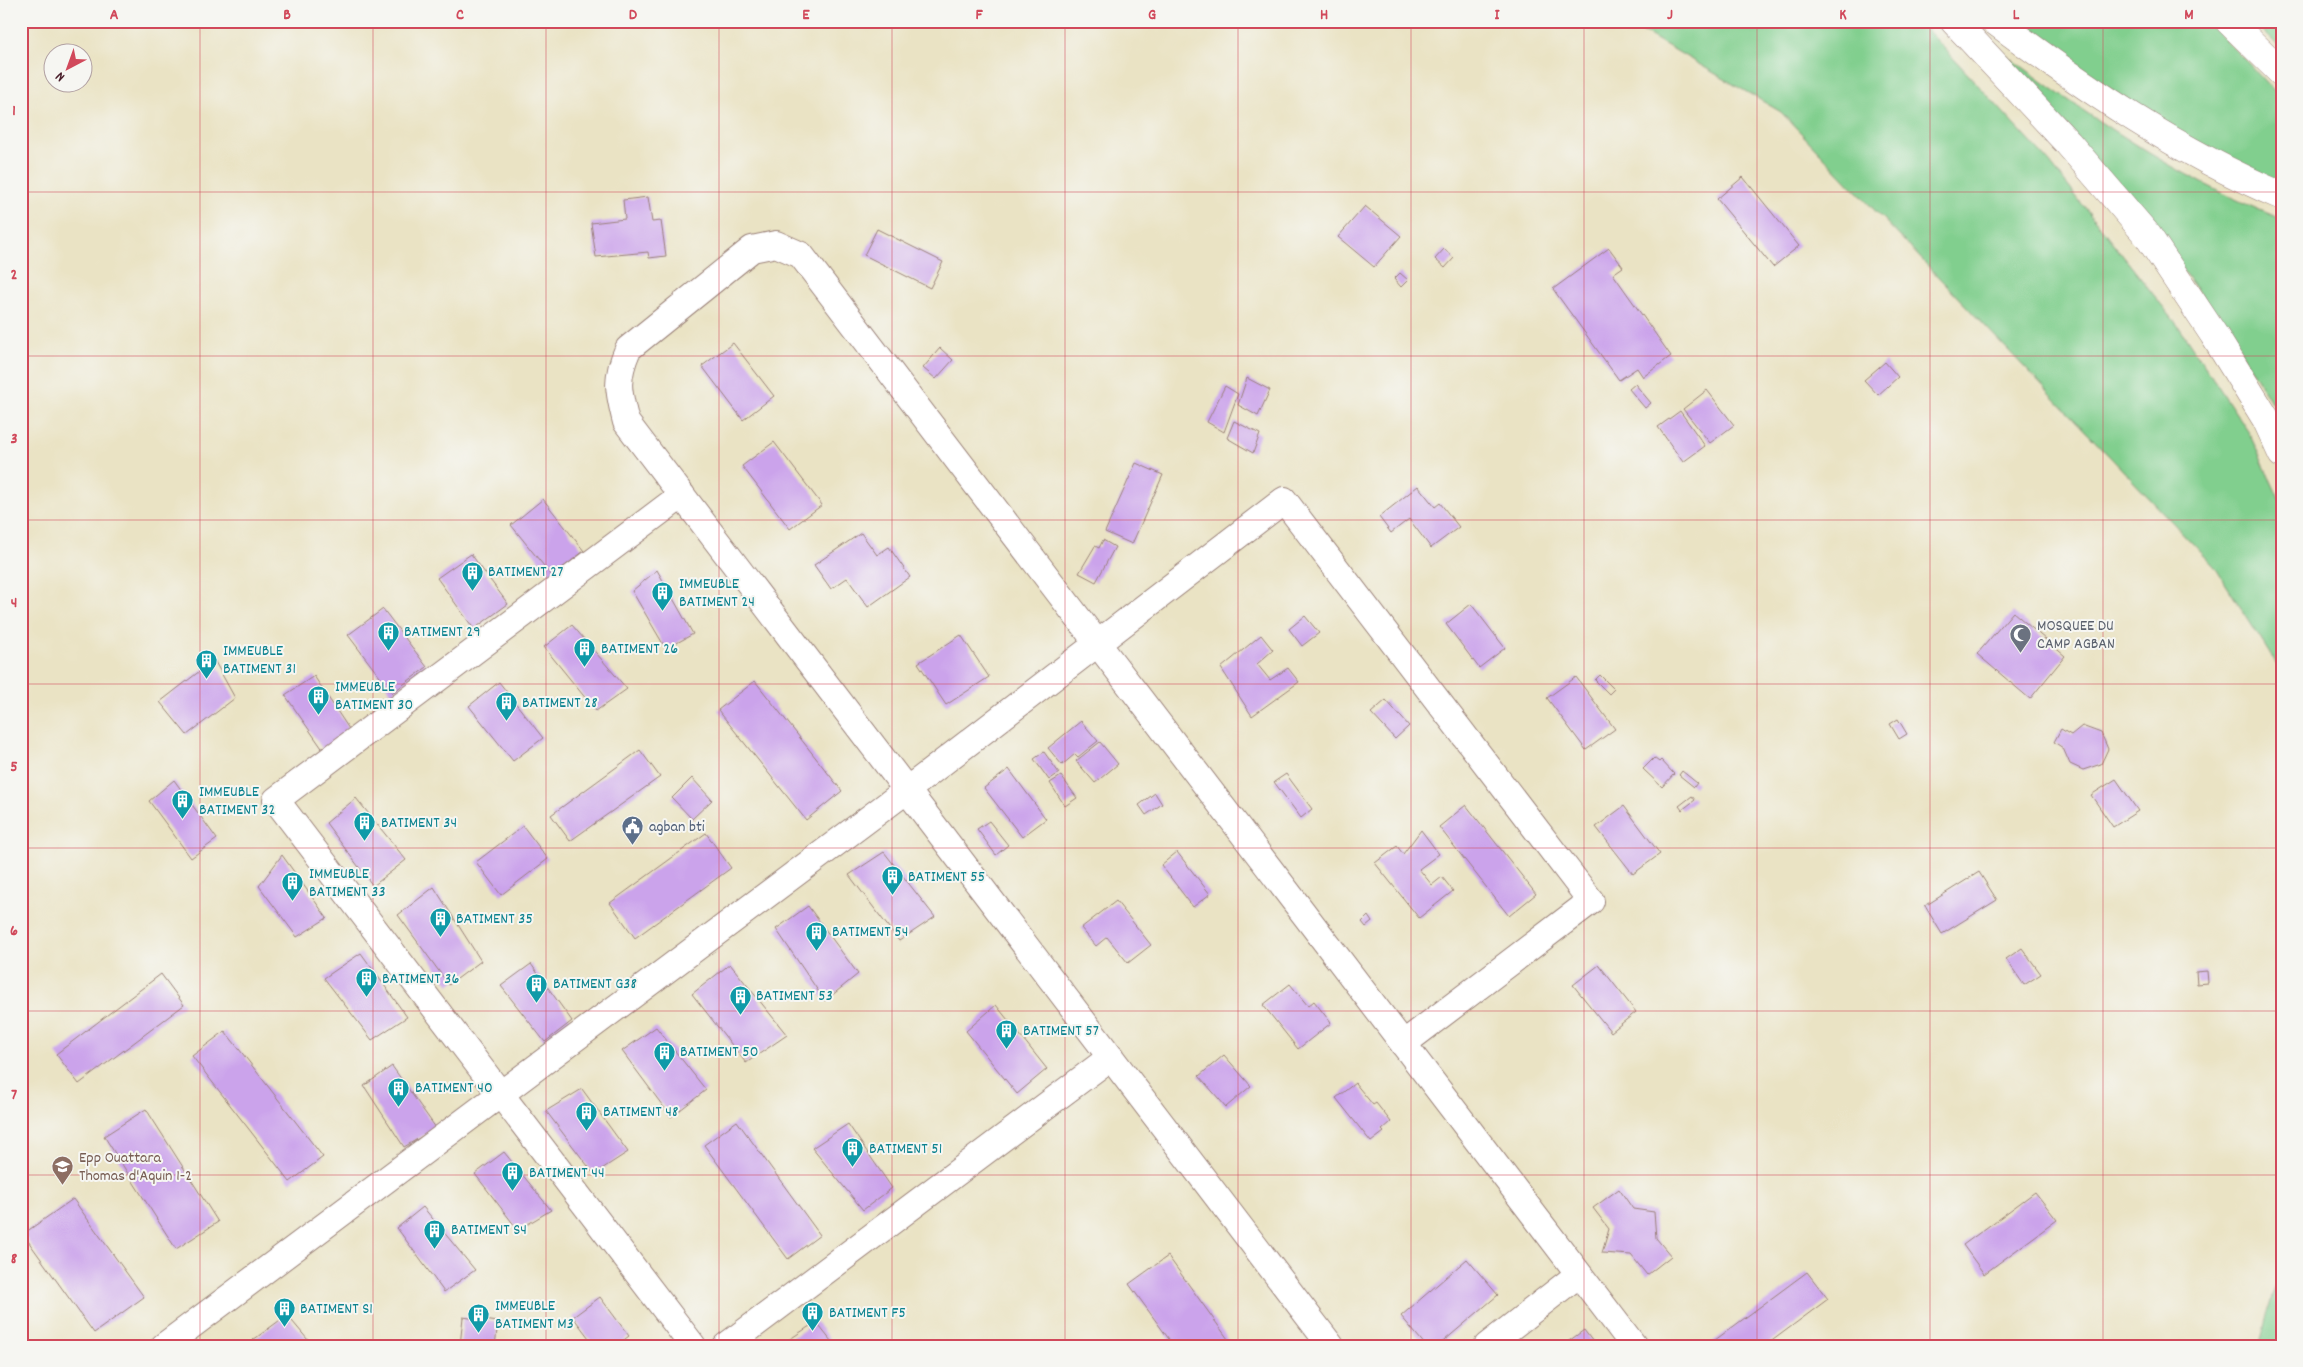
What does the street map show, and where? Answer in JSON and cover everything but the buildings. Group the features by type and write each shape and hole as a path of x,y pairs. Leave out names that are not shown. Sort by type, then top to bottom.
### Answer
{"highway":[{"path":"1954,21 2068,142 2148,236 2214,335 2266,419 2282,454"},
{"path":"1995,21 2076,80 2155,131 2247,181 2282,196"},
{"path":"2229,21 2282,74"}],"lane":[{"path":"1331,1346 626,422 618,392 620,367 628,349 752,249 776,244 800,255 1634,1346"},
{"path":"682,495 276,800 693,1346"},
{"path":"164,1346 907,790 1096,642 1284,500 1591,901 1404,1044"},
{"path":"726,1346 1111,1057"},
{"path":"1487,1346 1580,1274"}],"green space":[{"path":"1625,21 1919,21 2049,162 2179,327 2249,433 2282,505 2282,673 2215,567 1781,112"},
{"path":"2012,21 2206,21 2282,100 2282,185 2159,123"},
{"path":"2253,21 2282,21 2282,50"},
{"path":"1996,47 2064,97 2133,143 2205,184 2243,203 2282,219 2282,420 2232,337 2160,240"},
{"path":"2282,1259 2282,1346 2259,1346"}],"place":[{"name":"BATIMENT 27","path":"472,591"},
{"name":"IMMEUBLE BATIMENT 24","path":"663,612"},
{"name":"BATIMENT 29","path":"388,651"},
{"name":"MOSQUEE DU CAMP AGBAN","path":"2021,654"},
{"name":"BATIMENT 26","path":"585,668"},
{"name":"IMMEUBLE BATIMENT 31","path":"207,679"},
{"name":"IMMEUBLE BATIMENT 30","path":"319,715"},
{"name":"BATIMENT 28","path":"506,722"},
{"name":"IMMEUBLE BATIMENT 32","path":"183,820"},
{"name":"BATIMENT 34","path":"365,842"},
{"name":"agban bti","path":"633,846"},
{"name":"BATIMENT 55","path":"892,896"},
{"name":"IMMEUBLE BATIMENT 33","path":"293,902"},
{"name":"BATIMENT 35","path":"440,938"},
{"name":"BATIMENT 54","path":"816,951"},
{"name":"BATIMENT 36","path":"366,998"},
{"name":"BATIMENT G38","path":"537,1003"},
{"name":"BATIMENT 53","path":"740,1015"},
{"name":"BATIMENT 57","path":"1007,1050"},
{"name":"BATIMENT 50","path":"664,1071"},
{"name":"BATIMENT 40","path":"399,1107"},
{"name":"BATIMENT 48","path":"587,1131"},
{"name":"BATIMENT 51","path":"853,1168"},
{"name":"Epp Ouattara Thomas d'Aquin 1-2","path":"63,1186"},
{"name":"BATIMENT 44","path":"513,1192"},
{"name":"BATIMENT S4","path":"435,1249"},
{"name":"BATIMENT S1","path":"284,1328"},
{"name":"BATIMENT F5","path":"813,1332"},
{"name":"IMMEUBLE BATIMENT M3","path":"479,1334"}]}
